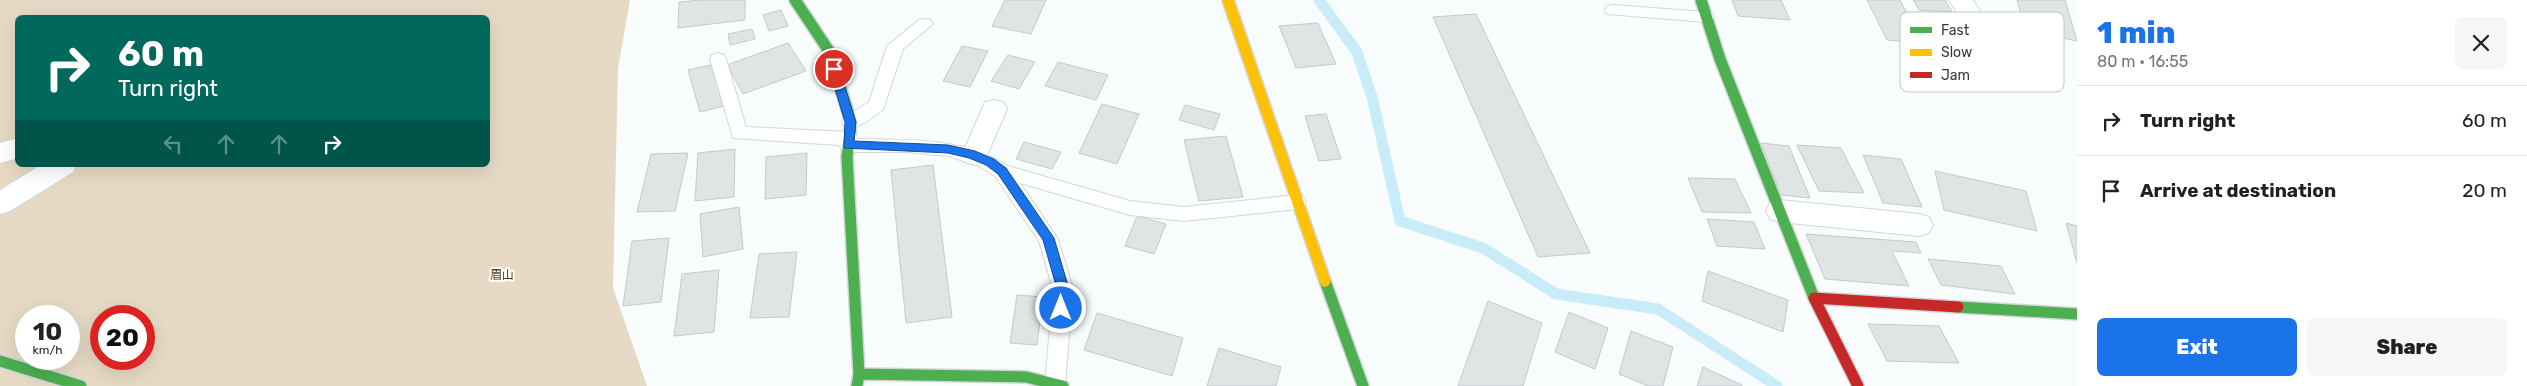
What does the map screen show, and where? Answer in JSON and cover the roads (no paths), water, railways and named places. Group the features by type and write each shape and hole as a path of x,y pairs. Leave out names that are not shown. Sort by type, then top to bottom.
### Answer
{"street":[{"path":"795,0 829,52 849,136 847,157 858,380 1043,383"},
{"path":"1228,0 1297,202 1363,386"},
{"path":"1701,0 1720,59 1814,298 1858,386"},
{"path":"1961,0 1968,12"},
{"path":"971,154 976,153 994,109"},
{"path":"0,153 15,149"},
{"path":"0,203 60,167"},
{"path":"1780,211 1919,225"},
{"path":"1814,298 2077,314"},
{"path":"0,361 81,386"}],"lane":[{"path":"1613,10 1706,17"},
{"path":"849,136 876,106 895,46 925,24"},
{"path":"718,59 739,133 849,136 948,149 971,154 990,162 1002,171 1048,238 1063,289 1043,383"},
{"path":"1002,171 1130,208 1184,214 1297,202"}],"waterway":[{"path":"1319,0 1357,52 1372,97 1400,221 1483,248 1556,294 1658,309 1777,386"}],"park label":[{"name":"眉山","path":"502,275"}]}
